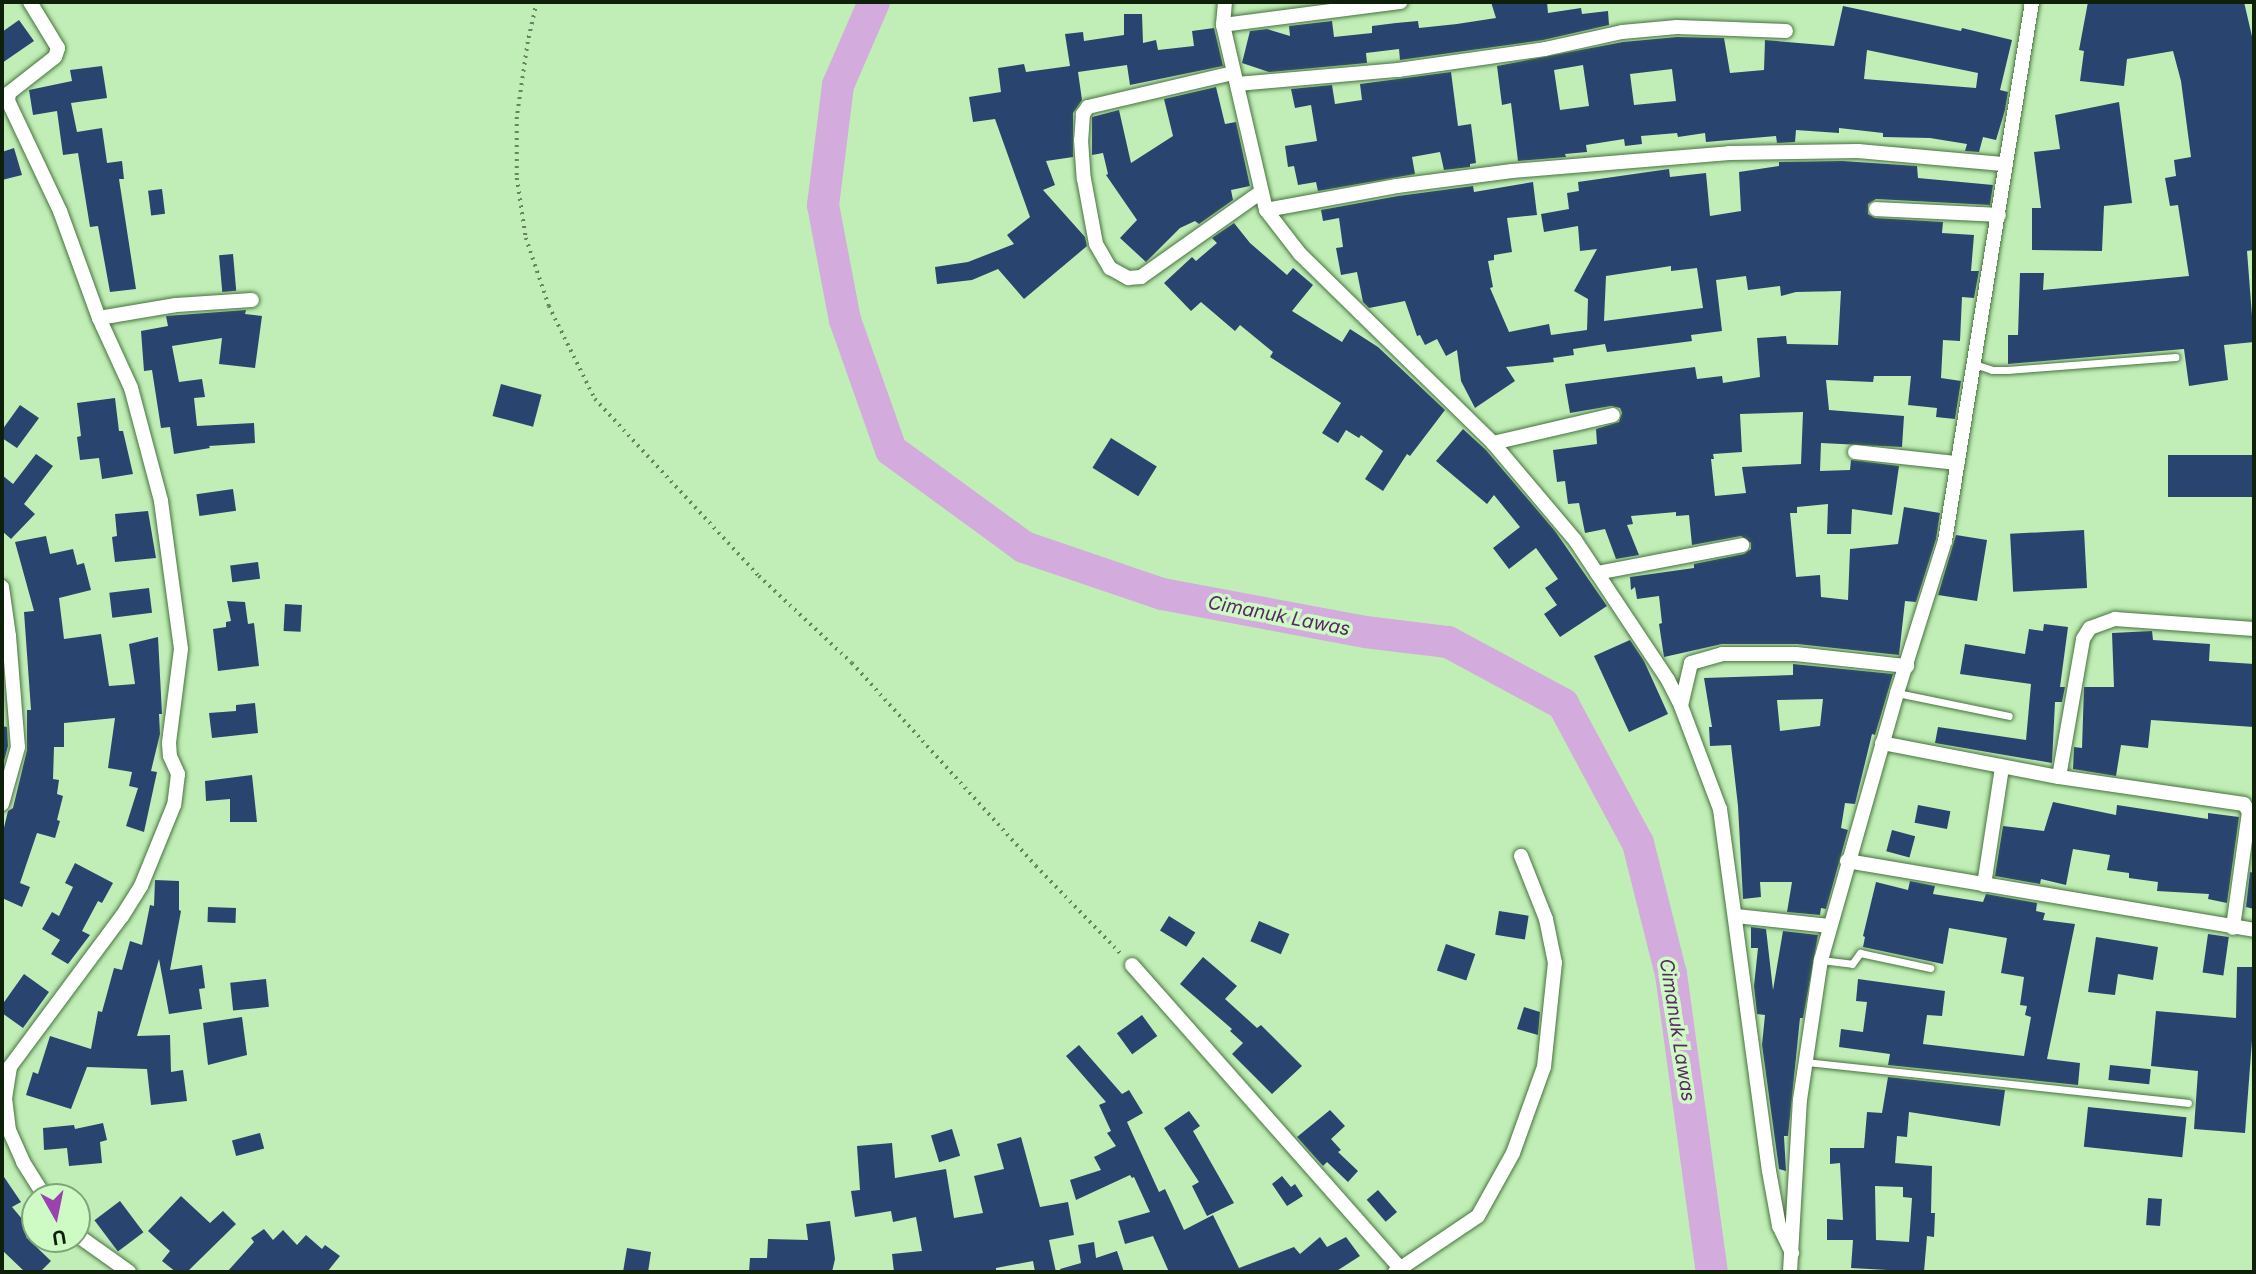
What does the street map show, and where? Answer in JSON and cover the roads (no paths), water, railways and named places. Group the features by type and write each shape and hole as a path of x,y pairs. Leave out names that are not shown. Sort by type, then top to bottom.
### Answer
{"street":[{"path":"30,2 58,48 55,57 9,93 8,101 60,211 99,318 131,388 149,447 169,547 181,649 169,743 170,756 178,774 178,793 141,886 10,1067 5,1098 9,1130 23,1162 36,1183"},
{"path":"1225,2 1223,25 1266,210 1300,254 1493,443 1575,540 1668,680 1681,706 1720,809 1769,1171 1779,1226 1792,1253"},
{"path":"1223,25 1401,2"},
{"path":"1790,1272 1791,1214 1804,1062 1821,960 1847,861 1945,541 2032,2"},
{"path":"1261,192 1141,277 1128,278 1110,268 1096,244 1084,179 1081,140 1083,114 1088,107 1235,78 1398,70 1545,49 1622,32 1700,27 1786,31"},
{"path":"1266,210 1397,186 1512,171 1729,153 1858,151 2005,164"},
{"path":"1876,209 1998,215"},
{"path":"99,318 176,305 252,300"},
{"path":"1493,443 1613,415"},
{"path":"1855,452 1957,463"},
{"path":"1597,573 1742,545"},
{"path":"2,587 18,747 2,804"},
{"path":"2059,777 2083,639 2090,628 2115,618 2254,629"},
{"path":"1681,706 1690,665 1698,659 1711,656 1733,653 1796,654 1907,666"},
{"path":"1882,743 2001,767 2239,803 2247,807 2233,928"},
{"path":"1984,885 2001,767"},
{"path":"1132,965 1400,1271 1478,1216 1513,1153 1545,1067 1555,963 1546,919 1521,856"},
{"path":"1847,861 2254,930"},
{"path":"1735,916 1829,926"},
{"path":"91,1245 129,1272"}],"lane":[{"path":"1973,364 1992,370 2007,370 2175,357"},
{"path":"1897,693 2009,716"},
{"path":"1821,960 1854,963 1860,953 1930,968"},
{"path":"1804,1062 2188,1103"}],"waterway":[{"name":"Cimanuk Lawas","path":"874,2 838,85 823,205 845,320 891,450 1024,547 1162,594 1365,632 1448,642 1563,704 1638,843 1671,974 1712,1272"}]}
